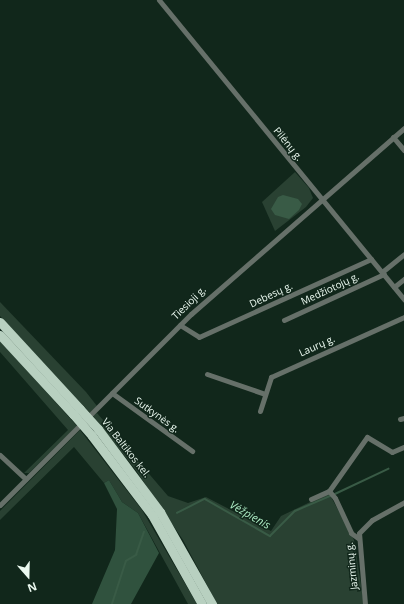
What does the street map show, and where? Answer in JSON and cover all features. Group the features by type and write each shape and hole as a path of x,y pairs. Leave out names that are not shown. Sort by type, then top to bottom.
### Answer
{"highway":[{"name":"Via Baltikos kel.","path":"0,322 77,411 160,512 212,604"},
{"name":"Via Baltikos kel.","path":"0,334 77,411"},
{"name":"Via Baltikos kel.","path":"95,433 152,515 202,604"}],"street":[{"name":"Pilėnų g.","path":"159,0 404,299"},
{"name":"Tiesioji g.","path":"0,505 180,325 404,128"},
{"path":"393,137 404,150"},
{"name":"Medžiotojų g.","path":"284,320 383,273 404,254"},
{"name":"Debesų g.","path":"180,325 199,337 371,259"},
{"path":"394,287 404,279"},
{"name":"Laurų g.","path":"260,411 270,377 404,317"},
{"path":"207,374 265,394"},
{"name":"Sutkynės g.","path":"112,393 192,451"},
{"path":"312,499 329,491 364,439 371,438 392,452 404,447"},
{"path":"0,455 26,479"},
{"path":"329,491 335,498 351,534 358,538"},
{"name":"Jazminų g.","path":"365,604 358,538 366,524 404,502"}],"shaded area":[{"path":"295,172 309,188 313,198 306,207 275,231 262,202"},
{"path":"283,195 298,199 302,204 299,210 289,219 275,215 271,209 278,197"},
{"path":"0,302 86,392 97,406 90,413 0,316"},
{"path":"0,341 77,426 29,473 24,473 68,430 0,352"},
{"path":"97,413 168,496 188,503 206,497 271,531 281,516 329,493 354,540 364,604 217,604 183,540 135,469 93,416"},
{"path":"80,430 142,510 197,604 188,604 138,513 122,502 109,480 104,483 74,447 0,520 0,511"},
{"path":"109,480 122,502 138,513 159,553 131,604 92,604 115,550 117,509 104,483"}],"waterway":[{"name":"Vėžpienis","path":"335,494 388,469"},
{"name":"Vėžpienis","path":"177,513 205,499 270,536 295,511 330,496"},
{"name":"Vėžpienis","path":"112,604 126,561 136,555 144,532"}]}
